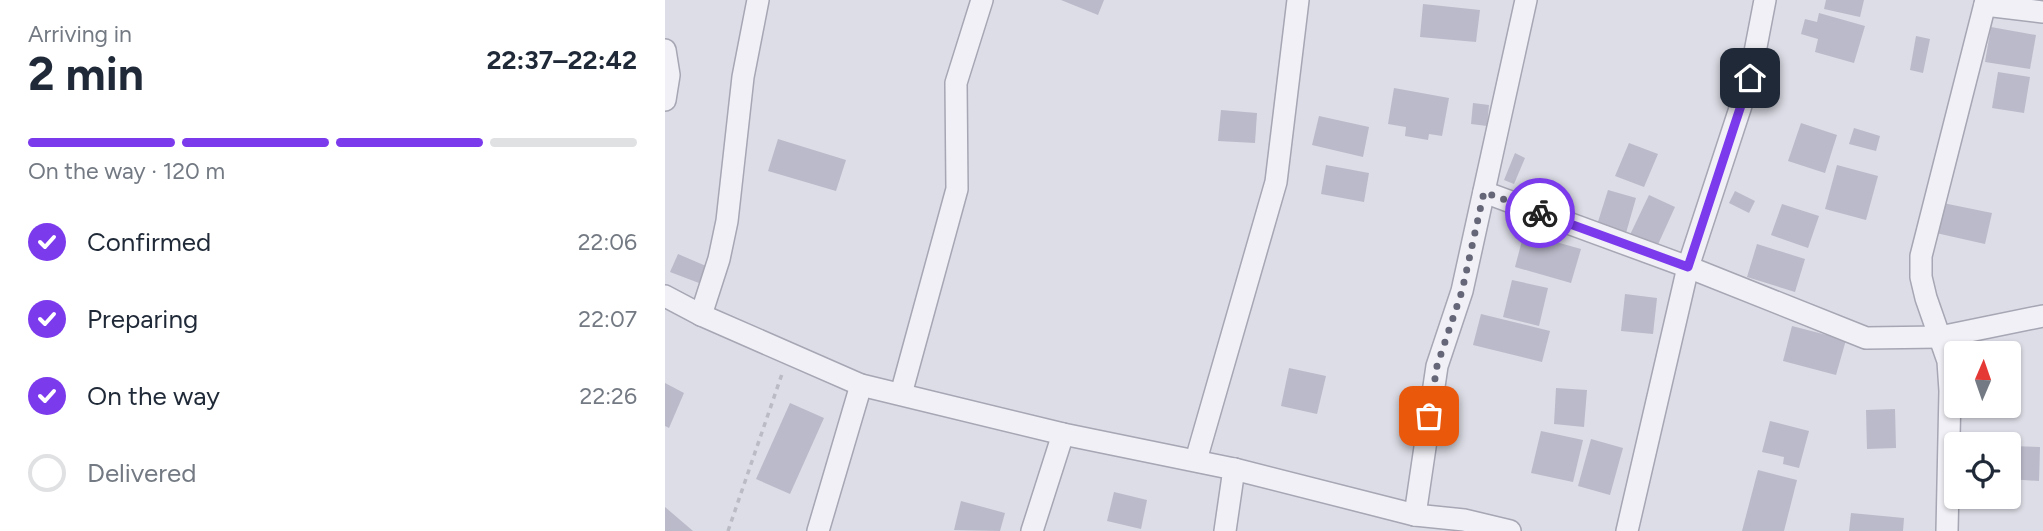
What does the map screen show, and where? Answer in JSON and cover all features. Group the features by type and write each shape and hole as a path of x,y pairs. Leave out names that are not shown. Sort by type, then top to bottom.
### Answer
{"street":[{"path":"701,315 719,260 727,221 743,77 758,0"},
{"path":"901,394 957,189 955,83 982,0"},
{"path":"1196,460 1276,182 1298,0"},
{"path":"1415,515 1437,366 1462,291 1526,0"},
{"path":"1627,531 1688,267 1750,78 1765,0"},
{"path":"1947,531 1950,391 1948,361 1926,298 1921,277 1921,256 1985,2 2043,12"},
{"path":"665,50 669,75 665,100"},
{"path":"1484,192 1688,267 1866,338 1940,338 2043,316"},
{"path":"665,296 701,315 861,385 1063,434 1234,469 1449,525 1510,531"},
{"path":"818,531 861,385"},
{"path":"1032,531 1063,434"},
{"path":"1225,531 1234,469"}],"path":[{"path":"728,531 789,353"}],"building":[{"path":"1061,0 1104,0 1098,15"},
{"path":"1826,0 1864,0 1860,17 1824,9"},
{"path":"1423,4 1480,10 1476,42 1420,37"},
{"path":"1819,13 1865,26 1854,63 1815,52 1818,39 1801,34 1805,19 1817,22"},
{"path":"1991,27 2036,35 2030,69 1985,62"},
{"path":"1916,36 1930,39 1923,73 1910,70"},
{"path":"1998,72 2030,77 2024,113 1992,108"},
{"path":"1394,88 1449,98 1442,136 1429,134 1428,140 1405,136 1406,127 1388,124"},
{"path":"1473,103 1489,105 1487,126 1471,124"},
{"path":"1221,110 1257,113 1255,143 1218,141"},
{"path":"1319,116 1369,127 1363,157 1312,145"},
{"path":"1801,123 1837,135 1825,173 1788,161"},
{"path":"1854,128 1880,136 1876,151 1849,144"},
{"path":"778,139 846,160 836,191 768,171"},
{"path":"1629,143 1658,154 1644,187 1615,176"},
{"path":"1515,153 1525,158 1514,184 1504,180"},
{"path":"1326,165 1369,173 1364,202 1321,194"},
{"path":"1837,165 1878,176 1866,220 1825,209"},
{"path":"1608,190 1636,198 1626,233 1597,225"},
{"path":"1735,191 1755,201 1749,213 1729,203"},
{"path":"1649,195 1675,207 1655,251 1628,239"},
{"path":"1943,203 1992,213 1985,244 1936,233"},
{"path":"1782,204 1819,216 1808,248 1771,235"},
{"path":"1524,233 1581,249 1571,283 1515,267"},
{"path":"1757,244 1805,259 1795,292 1747,277"},
{"path":"678,254 706,266 699,283 670,272"},
{"path":"1512,280 1548,288 1539,326 1503,317"},
{"path":"1625,294 1657,298 1653,334 1621,331"},
{"path":"1481,314 1550,331 1542,362 1473,345"},
{"path":"1792,326 1846,340 1836,375 1783,361"},
{"path":"1289,368 1326,376 1317,414 1281,406"},
{"path":"665,383 684,393 669,428 665,426"},
{"path":"1556,388 1587,390 1584,427 1554,424"},
{"path":"790,403 824,418 790,494 756,479"},
{"path":"1895,409 1896,448 1867,449 1866,410"},
{"path":"1770,421 1809,431 1799,468 1783,464 1784,457 1762,452"},
{"path":"1541,431 1583,440 1573,482 1531,473"},
{"path":"1591,439 1623,448 1610,495 1578,486"},
{"path":"2021,446 2040,447 2039,481 2021,480"},
{"path":"1758,470 1797,480 1784,531 1742,531"},
{"path":"1114,492 1147,500 1141,529 1107,521"},
{"path":"961,501 1005,513 1000,531 954,530"},
{"path":"665,507 693,531 665,531"},
{"path":"1851,513 1904,518 1903,531 1849,531"}],"way so far":[{"path":"1429,416 1437,366 1462,291 1484,192 1540,213"}],"route":[{"path":"1540,213 1688,267 1750,78"}]}
